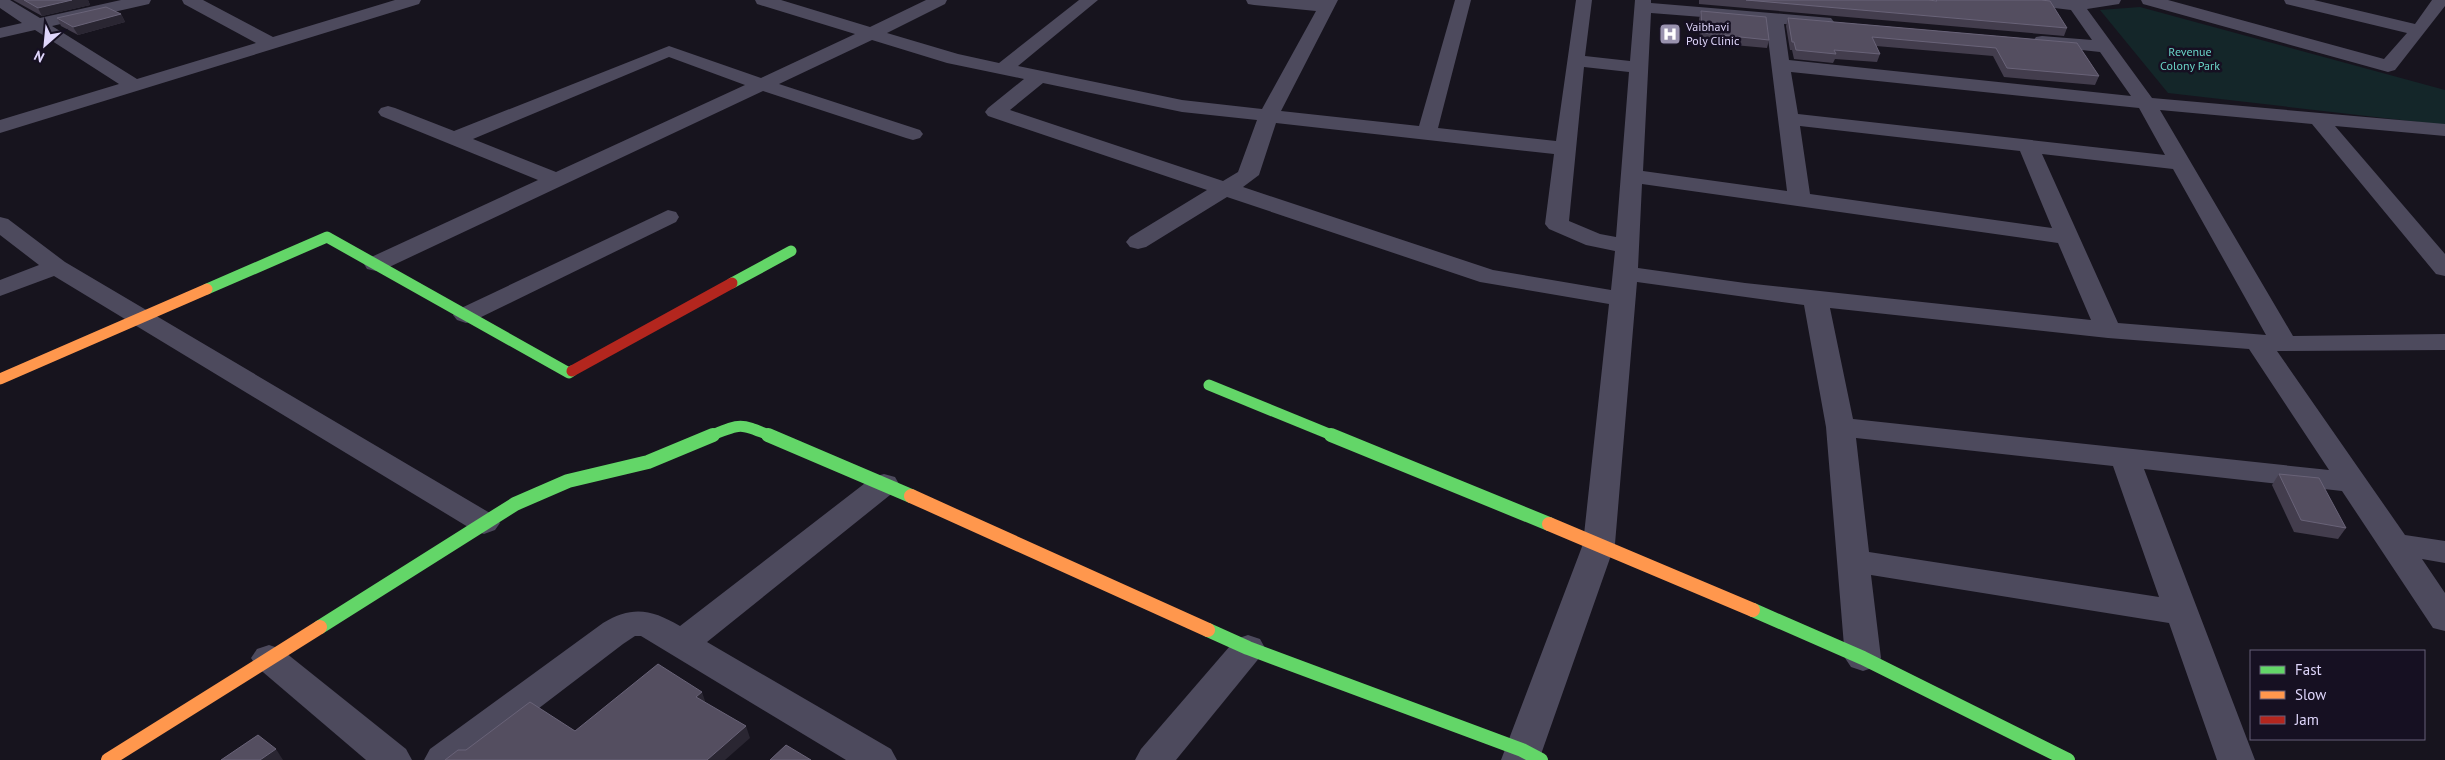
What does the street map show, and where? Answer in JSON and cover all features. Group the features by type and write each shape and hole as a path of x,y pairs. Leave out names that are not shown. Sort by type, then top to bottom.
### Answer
{"street":[{"path":"0,33 143,0"},
{"path":"190,0 270,43"},
{"path":"0,127 134,84 413,0"},
{"path":"763,0 789,3 872,34 954,59 1182,106 1567,149"},
{"path":"376,264 872,34 940,0"},
{"path":"1003,69 1090,0"},
{"path":"1138,242 1248,175 1269,115 1328,3 1254,0"},
{"path":"1427,133 1464,0"},
{"path":"1584,0 1575,61 1567,149 1557,224 1594,240 1624,273"},
{"path":"2031,0 2073,2 2113,0"},
{"path":"2148,0 2388,66 2419,30 2439,0"},
{"path":"2292,0 2419,30"},
{"path":"0,1 134,84"},
{"path":"2073,2 2146,103 2181,163 2271,343 2351,482 2445,620"},
{"path":"108,760 484,523 545,489 568,481 639,464 736,426 745,425 884,484 1248,648 1523,757 1599,544 1632,176 1642,3 1843,24"},
{"path":"1774,17 1800,200"},
{"path":"2028,40 2106,47"},
{"path":"454,139 669,51 913,134"},
{"path":"1575,61 1639,67"},
{"path":"1781,65 2319,120 2445,130"},
{"path":"1040,76 995,112 1489,277 1624,273 1816,299 2108,330 2271,343 2445,342"},
{"path":"388,112 556,180"},
{"path":"1788,119 2181,163"},
{"path":"2319,120 2445,269"},
{"path":"2028,146 2108,330"},
{"path":"1632,176 2067,237"},
{"path":"466,315 668,217"},
{"path":"0,224 56,267 484,523"},
{"path":"0,379 327,237 569,373 791,251"},
{"path":"0,289 56,267"},
{"path":"1816,299 1840,427 1863,658"},
{"path":"1210,385 1599,544 1863,658 2068,760"},
{"path":"1840,427 2351,482"},
{"path":"2125,458 2236,760"},
{"path":"681,644 884,484"},
{"path":"2394,544 2445,552"},
{"path":"1853,562 2182,614"},
{"path":"443,760 624,626 636,622 648,624 878,760"},
{"path":"1154,760 1248,648"},
{"path":"269,658 393,760"}],"green space":[{"name":"Revenue Colony Park","path":"2140,7 2445,90 2445,125 2168,93 2100,10"}],"building":[{"path":"24,0 72,0 38,8"},
{"path":"1746,0 2041,0 2050,1 2067,28"},
{"path":"106,7 121,14 73,27 57,18"},
{"path":"1701,11 1766,17 1769,40 1702,33"},
{"path":"1788,18 2077,43 2099,76 2007,68 1996,48 1872,37 1880,54 1834,50 1836,54 1796,50 1794,42 1792,42"},
{"path":"2279,474 2319,478 2346,528 2301,520"},
{"path":"658,664 702,692 696,697 746,726 707,760 445,760 458,750 466,750 530,702 575,731"},
{"path":"258,735 276,749 260,760 221,760"},
{"path":"786,745 811,760 770,760"}],"traffic: fast":[{"path":"207,289 327,237 569,373 572,371"},
{"path":"732,283 791,251"},
{"path":"1209,385 1549,524"},
{"path":"320,627 515,504 568,481 648,462 735,426 745,425 911,496"},
{"path":"1753,610 1863,658 2068,760"},
{"path":"1208,630 1248,648 1522,750 1541,760"}],"traffic: slow":[{"path":"0,379 207,289"},
{"path":"911,496 1208,630"},
{"path":"1549,524 1753,610"},
{"path":"108,760 320,627"}],"traffic: jam":[{"path":"572,371 732,283"}],"place":[{"name":"Vaibhavi Poly Clinic","path":"1670,34"}]}
